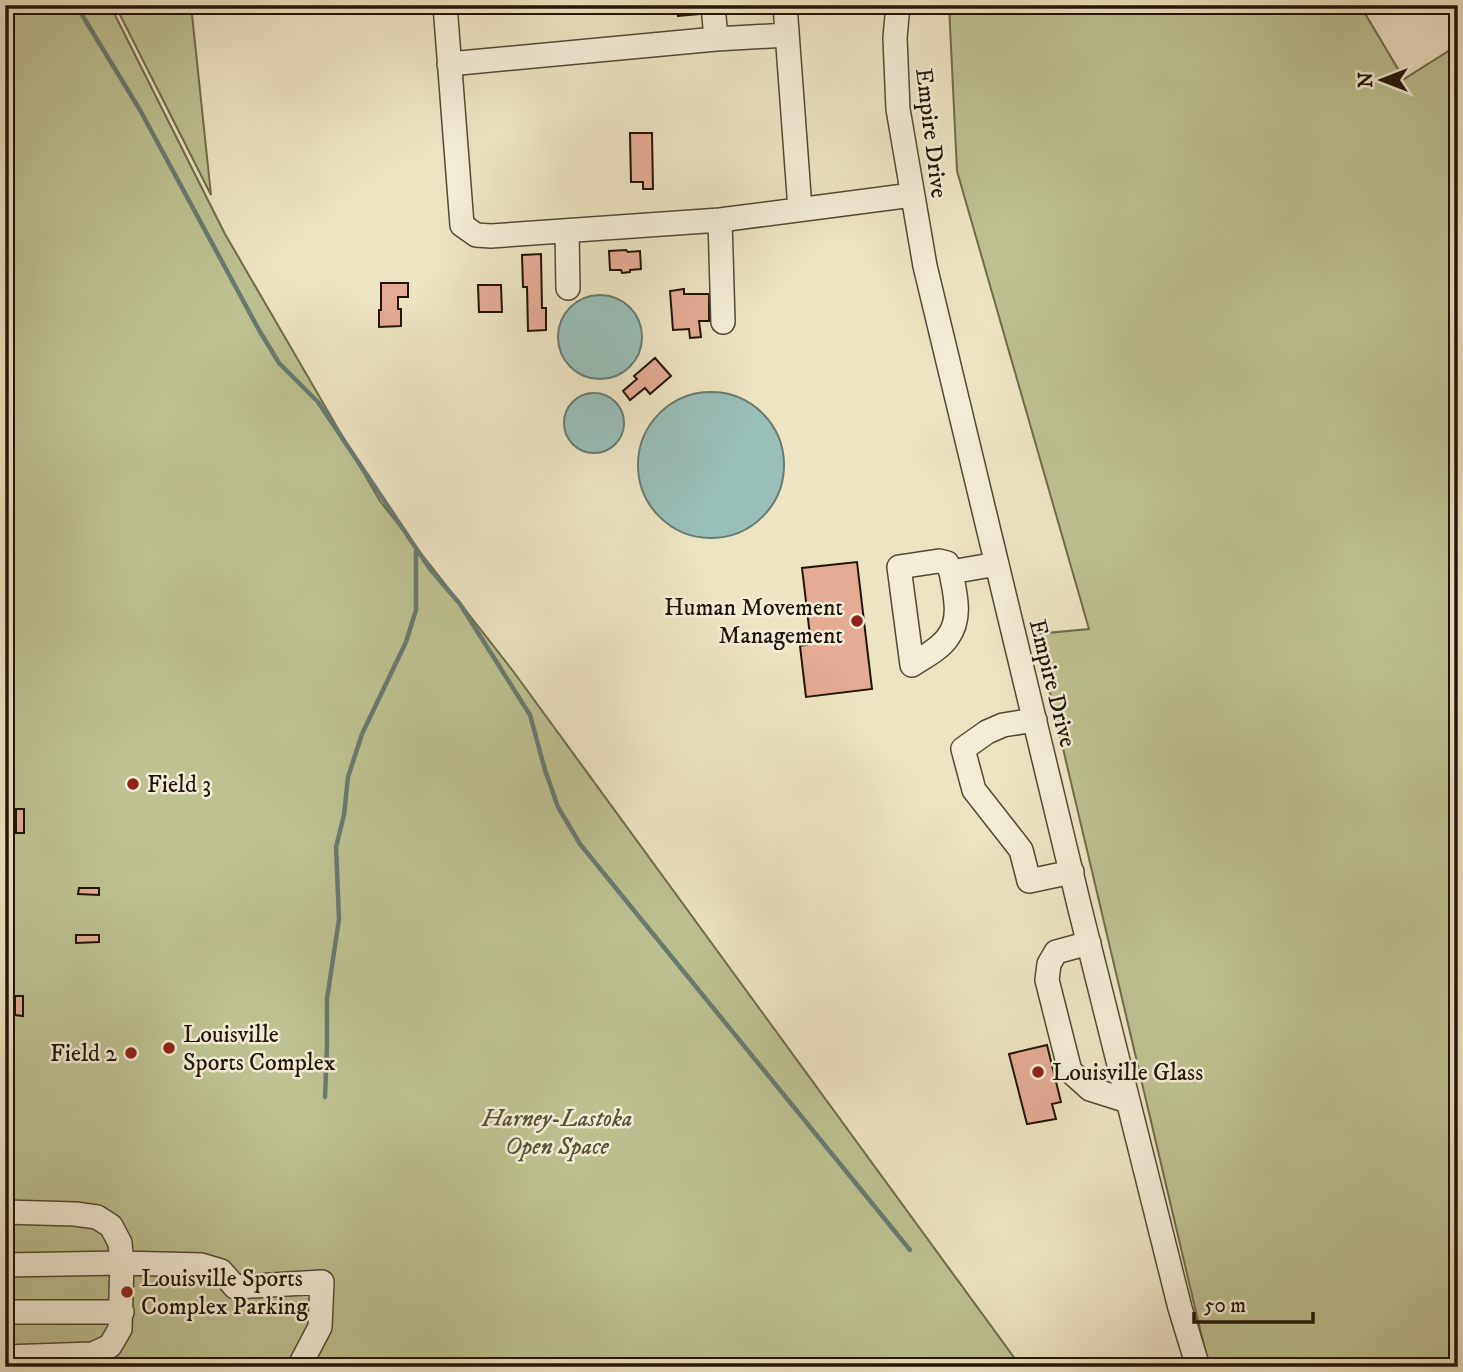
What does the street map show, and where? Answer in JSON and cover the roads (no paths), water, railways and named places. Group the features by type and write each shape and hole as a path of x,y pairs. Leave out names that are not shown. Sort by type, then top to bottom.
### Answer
{"street":[{"path":"445,5 462,225 476,235 720,220 912,195"},
{"path":"713,5 716,39"},
{"path":"785,5 800,209"},
{"name":"Empire Drive","path":"898,5 895,38 898,109 925,266 1128,1101 1180,1308 1198,1367"},
{"path":"449,64 787,35"},
{"path":"720,220 723,322"},
{"path":"567,231 568,288"},
{"path":"951,572 997,564"},
{"path":"1035,720 1003,725 987,732 963,748 967,765 974,790 1021,850 1029,881 1072,872"},
{"path":"1089,943 1056,951 1049,964 1047,979 1070,1071 1090,1089 1128,1101"},
{"path":"5,1212 97,1217 111,1226 121,1243 122,1263 120,1329 110,1346 93,1354 5,1357"},
{"path":"5,1265 201,1265 220,1271 235,1287 322,1282 320,1327 299,1367"},
{"path":"5,1312 122,1312"}],"water":[{"path":"592,295 608,295 624,302 635,313 642,329 639,353 630,367 608,379 592,379 576,372 565,361 558,345 558,329 565,313 576,302"},
{"path":"711,392 739,397 763,413 779,437 784,465 779,493 763,517 739,533 711,538 683,533 659,517 643,493 638,465 643,437 659,413 683,397"},
{"path":"594,393 615,402 624,423 615,444 594,453 573,444 564,423 573,402"}],"waterway":[{"path":"76,5 140,110 279,363 318,402 430,569 460,604 530,715 558,807 580,844 910,1250"},
{"path":"325,1097 327,999 339,919 336,847 344,815 348,777 362,734 406,642 416,610 416,550"}],"place":[{"name":"Human Movement Management","path":"857,621"},
{"name":"Field 3","path":"133,784"},
{"name":"Louisville Sports Complex","path":"169,1048"},
{"name":"Field 2","path":"131,1053"},
{"name":"Louisville Glass","path":"1038,1072"},
{"name":"Louisville Sports Complex Parking","path":"127,1292"}],"park label":[{"name":"Harney-Lastoka Open Space","path":"557,1132"}]}
